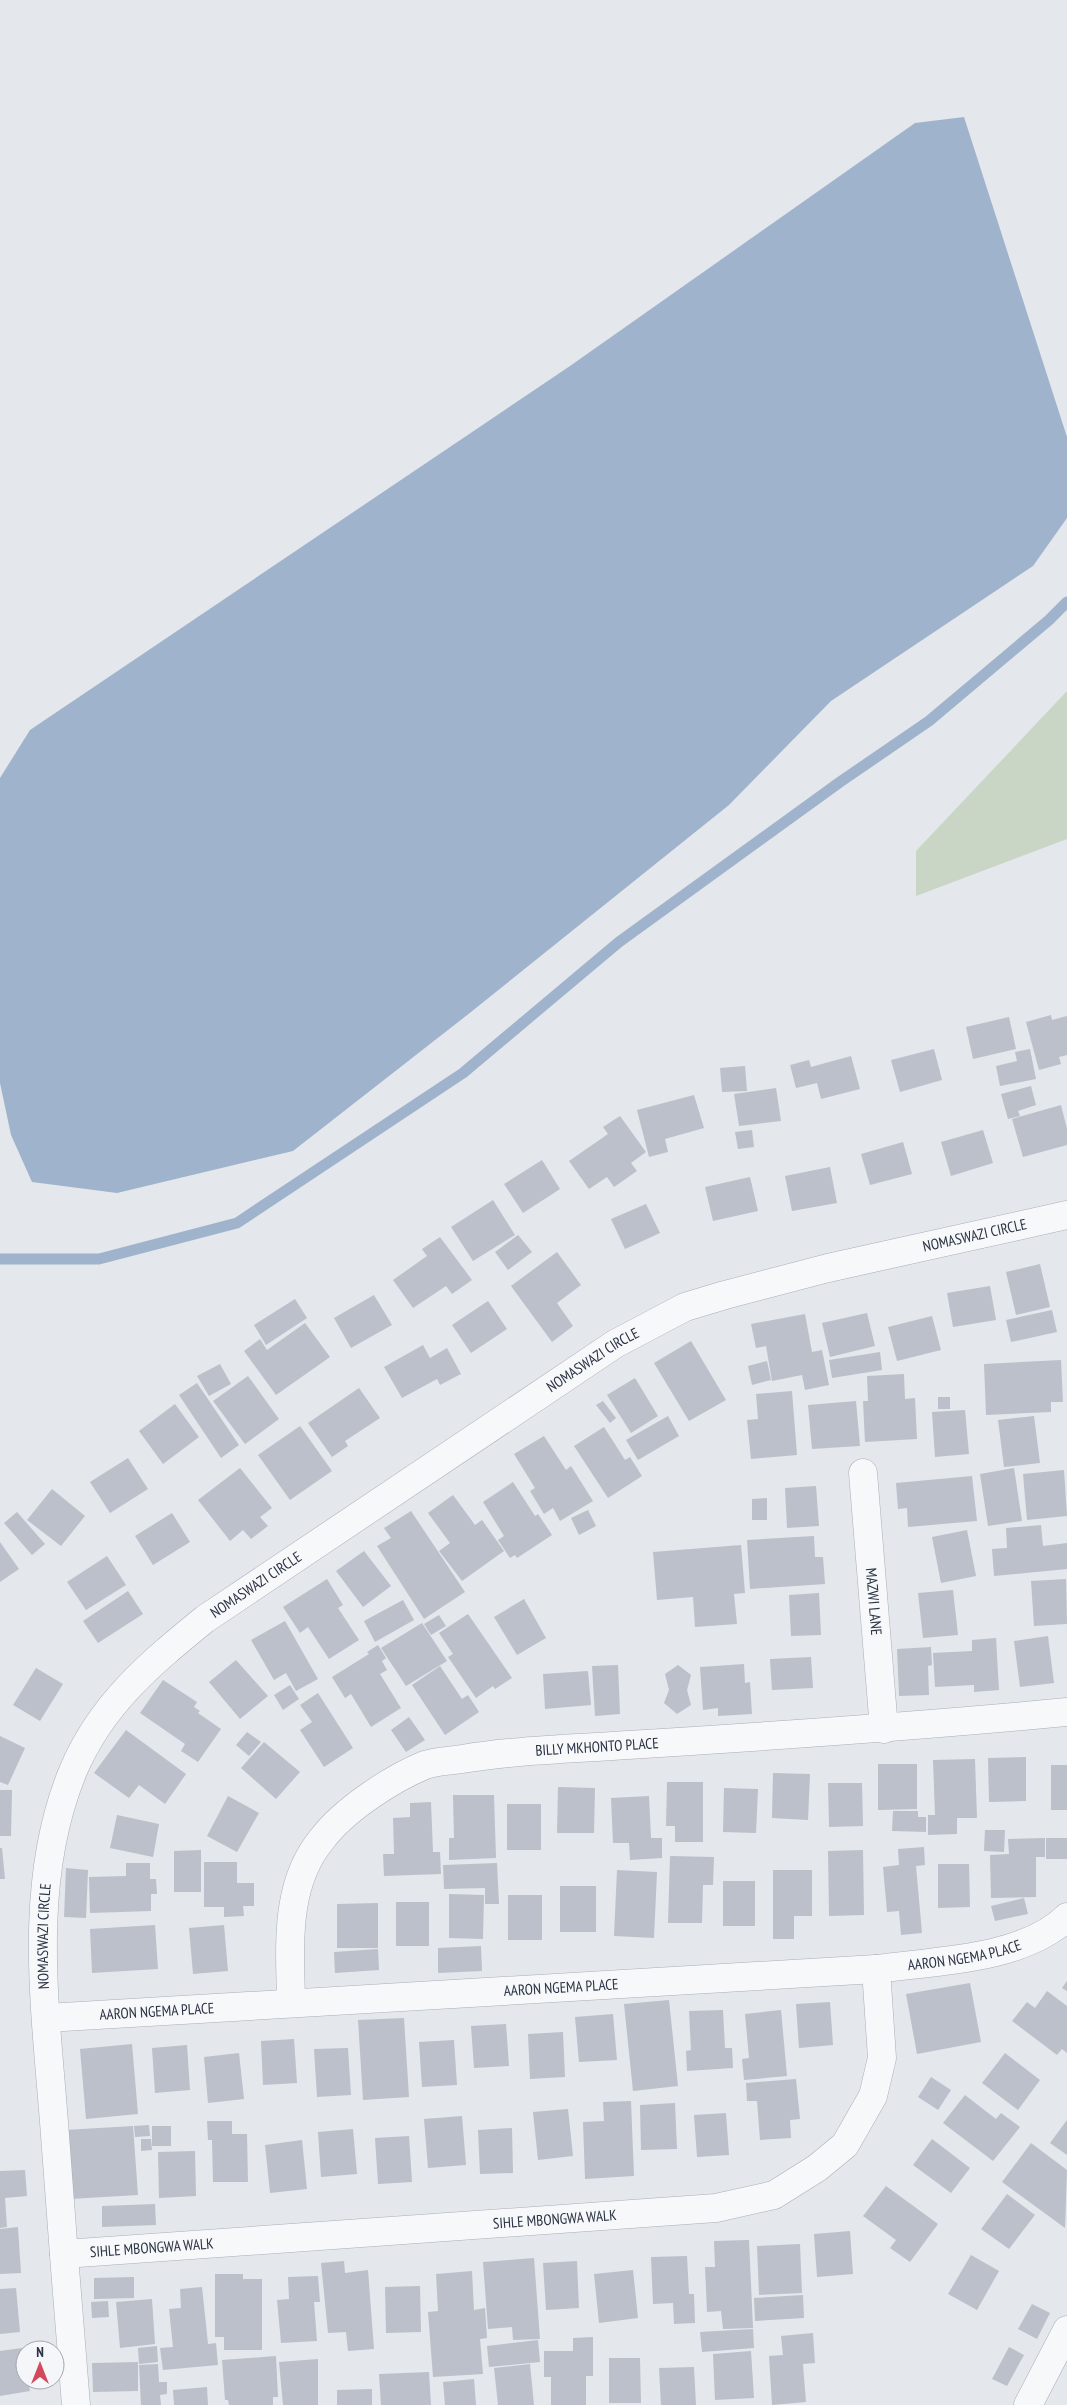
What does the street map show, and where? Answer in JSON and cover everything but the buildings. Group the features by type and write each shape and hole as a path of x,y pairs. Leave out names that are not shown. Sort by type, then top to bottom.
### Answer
{"street":[{"name":"NOMASWAZI CIRCLE","path":"76,2405 46,2018 42,1934 47,1867 58,1814 74,1769 99,1724 122,1692 148,1665 205,1619 616,1344 685,1307 828,1268 1067,1215"},
{"name":"MAZWI LANE","path":"863,1473 884,1729"},
{"name":"BILLY MKHONTO PLACE","path":"291,2002 289,1937 291,1908 305,1864 322,1838 354,1809 383,1786 427,1764 522,1752 884,1729 1067,1712"},
{"name":"AARON NGEMA PLACE","path":"46,2018 291,2002 876,1969 992,1953 1022,1945 1059,1925 1067,1917"},
{"name":"SIHLE MBONGWA WALK","path":"64,2254 716,2208 774,2195 816,2168 845,2145 873,2096 882,2058 876,1969"},
{"path":"1028,2405 1067,2330"}],"green space":[{"path":"1067,691 1067,839 916,896 916,851"}],"water":[{"path":"964,117 1067,437 1067,518 1033,566 831,701 729,805 471,1012 293,1151 117,1193 32,1182 11,1135 0,1083 0,778 30,730 570,366 915,123"}],"waterway":[{"path":"0,1259 99,1259 237,1223 463,1073 619,942 840,782 929,721 1049,620 1067,602"}]}
